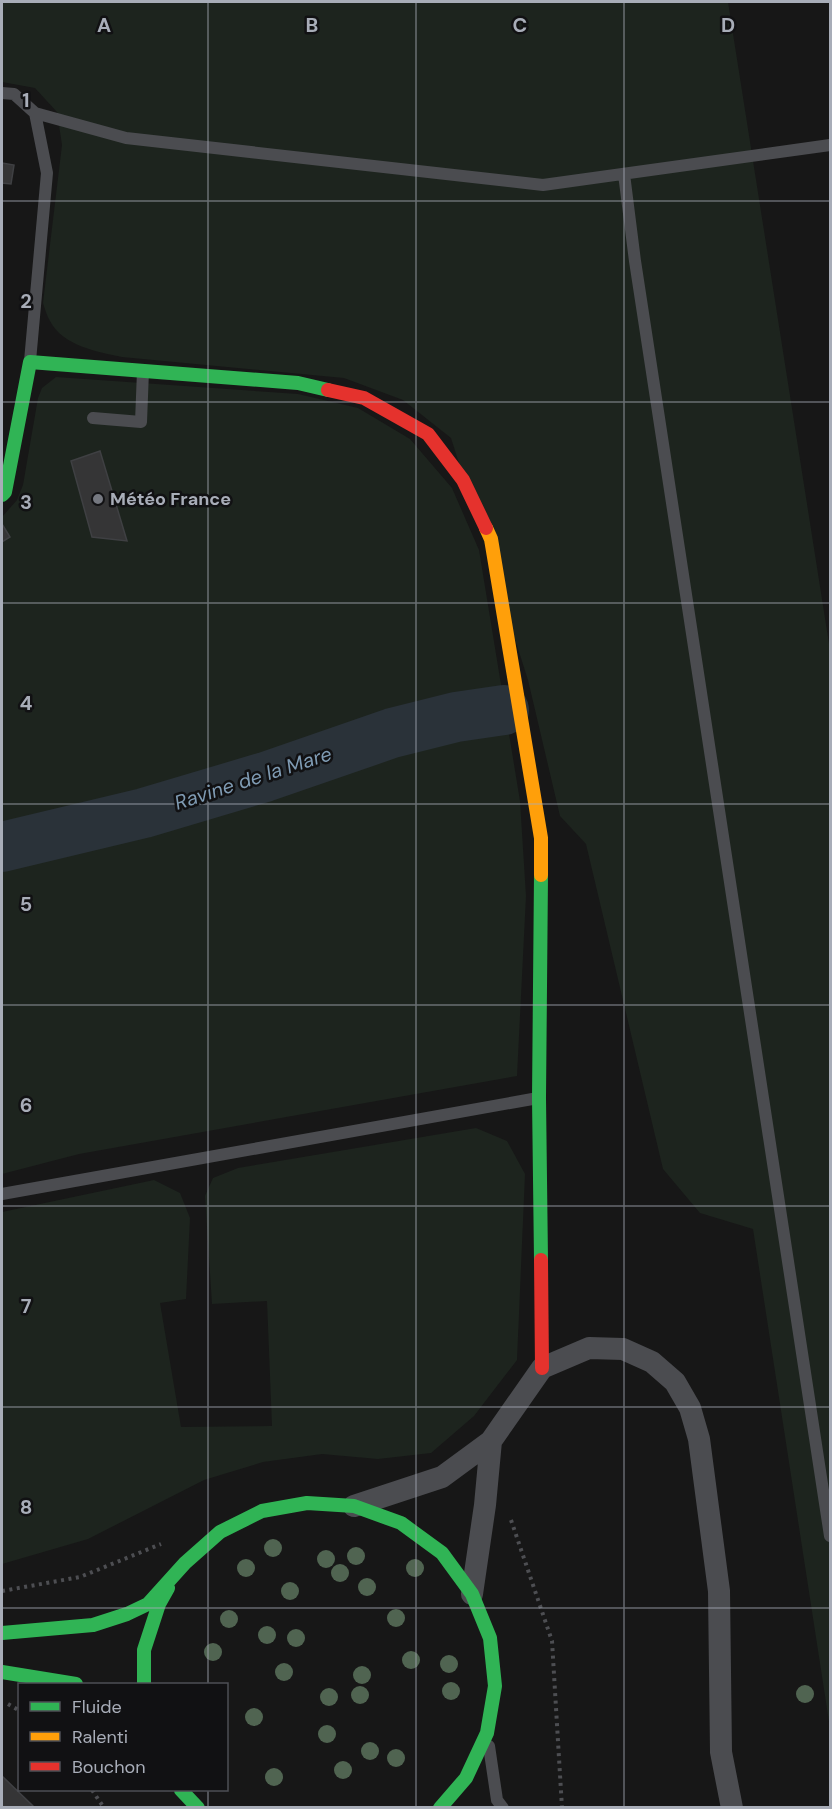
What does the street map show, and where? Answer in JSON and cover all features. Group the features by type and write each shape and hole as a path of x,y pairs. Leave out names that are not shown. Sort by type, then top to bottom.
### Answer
{"street":[{"path":"2,495 5,492 30,362 298,382 364,398 428,434 463,480 491,539 541,838 539,1098 542,1368"},
{"path":"354,1506 442,1477 490,1441 542,1368 589,1348 623,1349 652,1362 675,1382 690,1408 699,1439 718,1591 721,1752 732,1808"},
{"path":"472,1594 485,1505 490,1441"},
{"path":"2,1633 93,1624 127,1614 148,1604 185,1563 220,1532 262,1511 307,1503 354,1506 401,1523 442,1553 472,1594 490,1638 495,1686 487,1733 466,1778 440,1808"},
{"path":"144,1683 144,1650 159,1604 185,1563"},
{"path":"2,1672 70,1683"},
{"path":"182,1791 198,1808"}],"lane":[{"path":"2,93 14,94 35,113 126,138 543,185 831,145"},
{"path":"30,362 47,173 35,113"},
{"path":"624,174 635,261 831,1536"},
{"path":"93,418 141,422 143,370"},
{"path":"2,1194 539,1098"},
{"path":"487,1733 497,1800 503,1808"}],"path":[{"path":"511,1520 552,1641 561,1808"},
{"path":"2,1701 18,1711"},
{"path":"93,1791 104,1808"}],"shaded area":[{"path":"2,2 728,2 830,650 830,1728 753,1229 700,1213 663,1169 586,844 560,816 528,680 451,438 403,400 344,378 122,357 102,353 72,342 56,330 43,303 62,145 57,112 35,88 2,82"},
{"path":"56,377 298,394 358,408 410,439 452,488 479,550 520,801 526,896 517,1076 79,1154 2,1174 2,517 17,500 23,485 38,398 42,388"},
{"path":"476,1128 507,1141 525,1174 517,1360 474,1416 431,1453 378,1459 322,1454 263,1462 204,1480 88,1539 2,1564 2,1212 154,1180 180,1193 190,1218 186,1299 160,1303 181,1427 272,1426 267,1301 212,1304 205,1196 213,1178 238,1168"}],"building":[{"path":"2,163 14,165 11,184 2,183"},
{"name":"Météo France","path":"100,451 127,541 92,537 71,461"},
{"path":"2,524 10,537 2,542"},
{"path":"2,1776 33,1806 34,1808 2,1808"}],"waterway":[{"name":"Ravine de la Mare","path":"2,847 144,813 265,777 392,733 456,717 504,710"}],"traffic: fast":[{"path":"2,495 5,492 30,362 298,383 328,390"},
{"path":"541,875 539,1098 541,1260"},
{"path":"2,1633 93,1625 127,1614 148,1604 185,1563 220,1532 262,1511 307,1503 354,1506 401,1523 442,1553 472,1594 490,1638 495,1686 487,1733 466,1778 440,1808"},
{"path":"144,1683 144,1650 159,1604 168,1588"},
{"path":"2,1672 70,1683"},
{"path":"182,1791 198,1808"}],"traffic: slow":[{"path":"486,528 491,539 541,838 541,875"}],"traffic: jam":[{"path":"328,390 364,398 428,434 463,480 486,528"},
{"path":"541,1260 542,1368"}],"place":[{"name":"Météo France","path":"98,499"}]}
